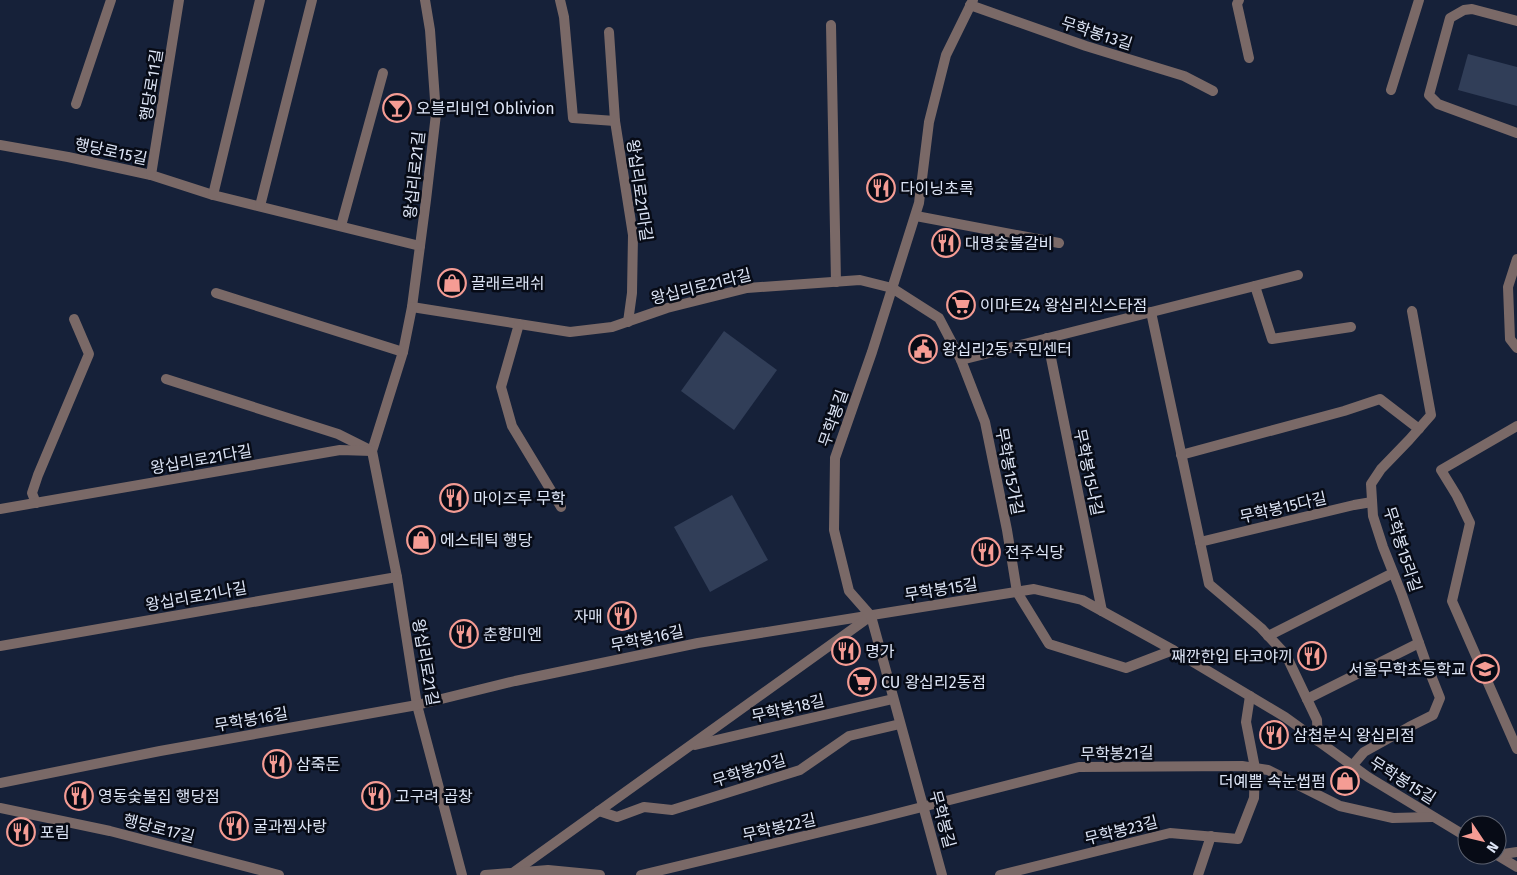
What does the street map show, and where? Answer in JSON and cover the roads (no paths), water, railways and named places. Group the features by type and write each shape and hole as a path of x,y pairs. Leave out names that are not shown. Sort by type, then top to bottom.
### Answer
{"street":[{"path":"76,104 110,0"},
{"name":"행당로11길","path":"151,175 180,0"},
{"path":"213,195 260,0"},
{"path":"260,206 312,0"},
{"name":"왕십리로21길","path":"425,0 430,30 436,114 412,307 403,352 372,451 397,577 417,705 462,875"},
{"name":"왕십리로21마길","path":"560,0 564,16 573,118 615,121"},
{"path":"1239,0 1238,4 1249,58"},
{"path":"1391,90 1419,0"},
{"name":"무학봉13길","path":"972,2 1086,46 1184,76 1213,91"},
{"name":"무학봉길","path":"942,875 871,616 849,591 834,530 835,458 920,203 929,122 946,55 972,2"},
{"path":"1517,21 1472,9 1464,10 1450,18 1429,95 1438,104 1517,133"},
{"path":"832,25 836,282"},
{"name":"왕십리로21마길","path":"609,32 615,121 633,235 632,293 628,322"},
{"path":"341,226 383,73"},
{"name":"행당로15길","path":"0,145 151,175 213,195 420,246"},
{"path":"916,216 1059,243"},
{"path":"1517,259 1508,287 1510,339 1517,348"},
{"path":"961,360 1298,275"},
{"name":"왕십리로21라길","path":"412,307 570,332 612,328 666,308 747,288 860,280 892,288"},
{"path":"1255,286 1272,339 1351,327"},
{"name":"무학봉15가길","path":"892,288 939,318 961,360 985,422 1007,530 1017,592"},
{"path":"216,293 403,352"},
{"name":"무학봉15라길","path":"1352,766 1364,752 1433,715 1440,698 1373,516 1371,484 1381,470 1431,415 1412,311"},
{"path":"1151,312 1209,584 1225,596 1286,655 1317,720 1318,741"},
{"path":"36,503 32,493 38,475 89,354 74,318"},
{"path":"519,324 501,387 512,426 561,507"},
{"name":"무학봉15나길","path":"1047,338 1102,611"},
{"path":"166,379 338,434 372,451"},
{"path":"1182,455 1344,411 1380,399 1418,429"},
{"path":"1517,426 1441,470 1457,496 1470,523 1452,600 1517,749"},
{"name":"왕십리로21다길","path":"0,509 340,450 372,451"},
{"name":"무학봉15다길","path":"1200,542 1372,502"},
{"path":"1268,636 1393,573"},
{"name":"왕십리로21나길","path":"0,646 397,577"},
{"name":"무학봉15길","path":"871,616 1034,589 1082,600 1173,650 1285,717 1368,777 1457,831"},
{"path":"1017,592 1049,644 1126,668 1173,650"},
{"path":"514,872 871,616"},
{"name":"무학봉16길","path":"0,783 160,751 417,705 515,681 698,643 871,616"},
{"path":"1307,699 1419,643"},
{"path":"1250,696 1246,722 1255,768"},
{"name":"무학봉18길","path":"690,746 894,699"},
{"name":"무학봉20길","path":"600,811 616,817 644,807 672,810 800,770 849,736 900,724"},
{"name":"무학봉21길","path":"924,806 1079,767 1242,766 1268,770 1340,806 1393,818 1433,816"},
{"name":"무학봉23길","path":"1000,875 1170,833 1238,839 1254,798 1255,768"},
{"name":"무학봉22길","path":"641,875 862,823 924,806"},
{"name":"행당로17길","path":"0,808 110,830 279,875"},
{"path":"1198,875 1211,836"},
{"path":"485,875 548,870 600,875"}],"place":[{"name":"오블리비언 Oblivion","path":"397,108"},
{"name":"다이닝초록","path":"881,188"},
{"name":"대명숯불갈비","path":"946,243"},
{"name":"끌래르래쉬","path":"452,283"},
{"name":"이마트24 왕십리신스타점","path":"961,305"},
{"name":"왕십리2동 주민센터","path":"923,349"},
{"name":"마이즈루 무학","path":"454,498"},
{"name":"에스테틱 행당","path":"421,540"},
{"name":"전주식당","path":"986,552"},
{"name":"자매","path":"622,616"},
{"name":"춘향미엔","path":"464,634"},
{"name":"명가","path":"846,651"},
{"name":"째깐한입 타코야끼","path":"1312,656"},
{"name":"서울무학초등학교","path":"1485,669"},
{"name":"CU 왕십리2동점","path":"862,682"},
{"name":"삼첩분식 왕십리점","path":"1274,735"},
{"name":"삼죽돈","path":"277,764"},
{"name":"더예쁨 속눈썹펌","path":"1345,781"},
{"name":"영동숯불집 행당점","path":"79,796"},
{"name":"고구려 곱창","path":"376,796"},
{"name":"굴과찜사랑","path":"234,826"},
{"name":"포림","path":"21,832"}]}
